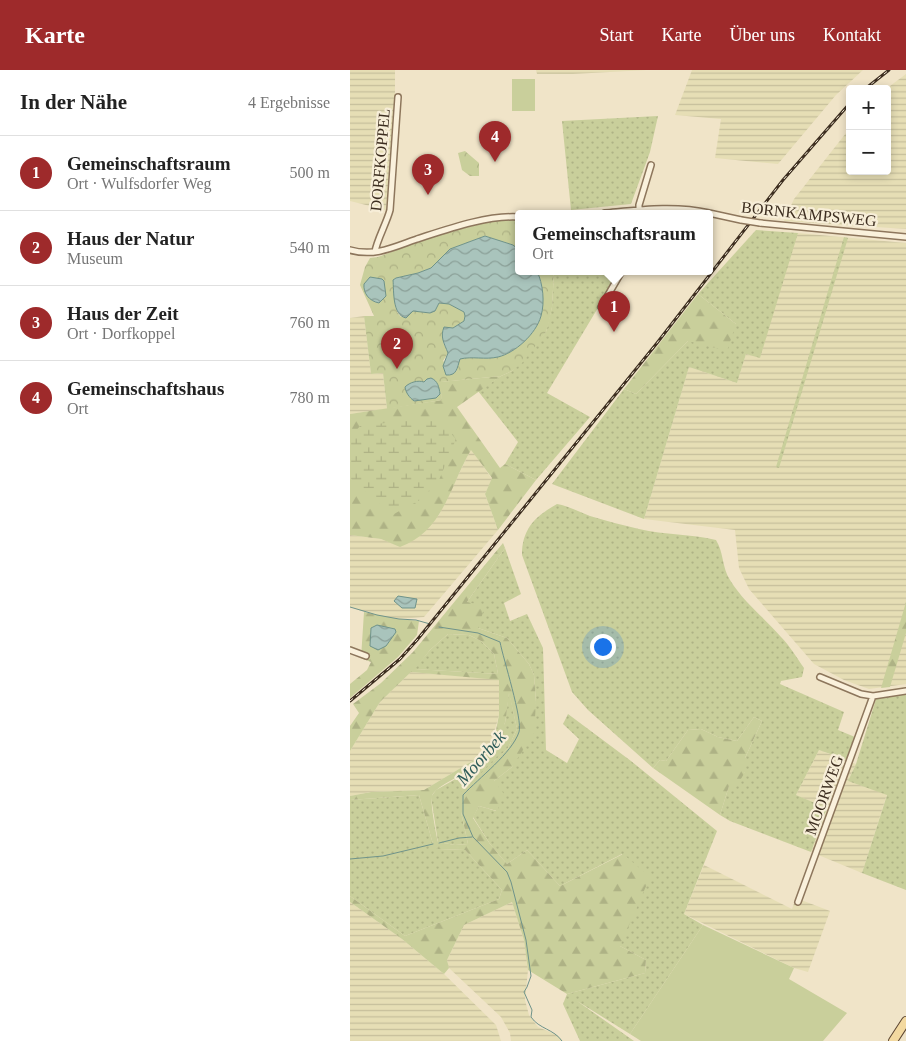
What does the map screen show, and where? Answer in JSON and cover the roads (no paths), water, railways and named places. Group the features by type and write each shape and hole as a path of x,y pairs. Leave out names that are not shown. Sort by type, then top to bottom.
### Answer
{"main road":[{"path":"893,1041 906,1021"}],"street":[{"name":"DORFKOPPEL","path":"375,252 390,210 398,97"},
{"path":"640,210 651,165"},
{"name":"BORNKAMPSWEG","path":"662,210 682,210"},
{"name":"BORNKAMPSWEG","path":"713,214 760,223 906,237"},
{"path":"350,250 375,252 487,219 504,216 515,217"},
{"path":"601,307 620,275"},
{"path":"350,650 366,656"},
{"path":"820,677 861,694 873,696 906,691"},
{"name":"MOORWEG","path":"798,902 873,696"}],"water":[{"path":"485,236 513,245 515,247 515,275 538,275 543,293 543,305 541,316 535,329 518,347 498,357 460,359 454,373 446,375 443,366 448,353 442,334 444,327 453,328 464,321 464,312 449,304 439,303 435,311 430,313 413,311 406,318 401,316 396,308 393,280 431,268 450,249"},
{"path":"370,277 384,281 386,296 379,303 367,296 364,284"},
{"path":"431,378 439,387 440,394 436,398 414,401 408,395 405,387"},
{"path":"398,596 417,599 415,608 402,608 394,601"},
{"path":"377,625 395,629 396,632 386,646 378,650 370,646 371,628"}],"waterway":[{"name":"Moorbek","path":"350,607 377,615 416,620 430,624"},
{"name":"Moorbek","path":"439,627 478,633 500,642 516,702 519,732 510,748 463,795 463,814 473,837 507,872 511,882 526,940 531,976 524,992 532,1010 531,1017 562,1041"},
{"path":"439,843 472,837"},
{"path":"350,859 383,856 433,844"}],"railway":[{"path":"870,85 889,70"},
{"path":"713,271 783,180 846,108"},
{"path":"350,701 400,659 417,640 657,343 710,275"}],"place":[{"name":"Gemeinschaftshaus","path":"495,162"},
{"name":"Haus der Zeit","path":"428,195"},
{"name":"Gemeinschaftsraum","path":"614,332"},
{"name":"Haus der Natur","path":"397,369"}]}
